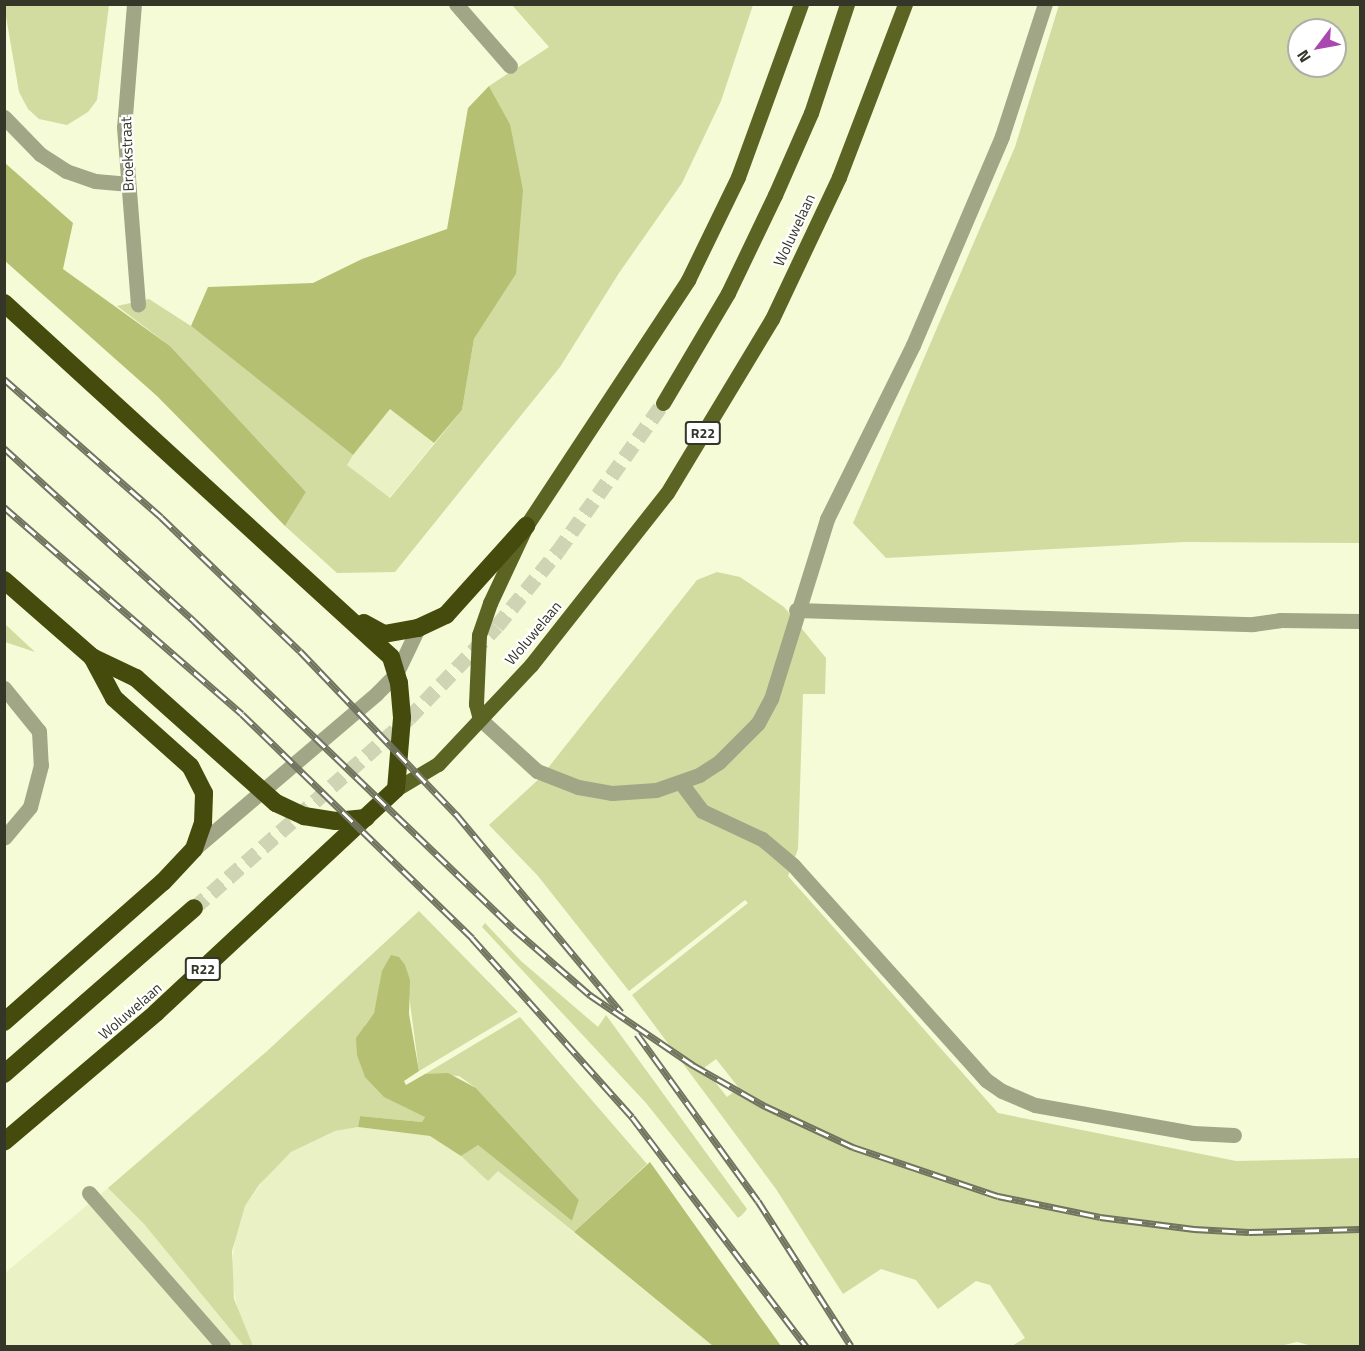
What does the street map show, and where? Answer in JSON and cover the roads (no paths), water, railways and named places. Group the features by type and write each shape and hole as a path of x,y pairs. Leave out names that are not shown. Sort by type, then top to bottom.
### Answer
{"highway":[{"path":"7,307 391,657 396,674 402,718 396,789"},
{"path":"344,612 384,634 418,628 446,615 463,600 526,526"},
{"path":"4,580 92,657 136,678 276,803 304,816 336,821 366,818"},
{"path":"4,1022 163,882 194,849 203,823 204,793 190,766 114,698 92,657"},
{"name":"Woluwelaan","path":"4,1142 156,1013 396,789"},
{"path":"4,1074 194,908"}],"main road":[{"path":"480,719 476,704 479,635 526,526 688,280 738,177 801,4"},
{"path":"663,403 728,293 775,195 811,113 847,4"},
{"name":"Woluwelaan","path":"396,789 438,764 531,665 667,493 772,319 839,177 905,4"}],"street":[{"name":"Broekstraat","path":"134,4 124,126 138,304"},
{"path":"456,4 510,66"},
{"path":"480,719 537,771 578,787 634,793 681,783 719,762 758,723 771,699 796,610 827,519 913,345 1002,136 1045,4"},
{"path":"4,117 40,154 66,171 95,181 127,184"},
{"path":"796,610 1253,624 1280,620 1360,621"},
{"path":"194,849 264,792 396,674 418,628"},
{"path":"4,688 32,718 41,746 42,765 30,807 4,838"},
{"path":"681,783 702,811 762,840 793,865 986,1080 1002,1091 1035,1104 1193,1133 1234,1135"},
{"path":"89,1193 223,1347"}],"tunnel":[{"path":"194,908 409,718 497,626 558,551 663,403"}],"railway":[{"path":"4,379 161,517 300,651 456,814 621,1012"},
{"path":"4,448 194,621 514,929 590,995 693,1065 765,1106 853,1147 998,1196 1100,1217 1194,1229 1249,1232 1360,1229"},
{"path":"4,507 242,714 472,938 632,1117 806,1346"},
{"path":"637,1034 758,1201 851,1346"}]}
